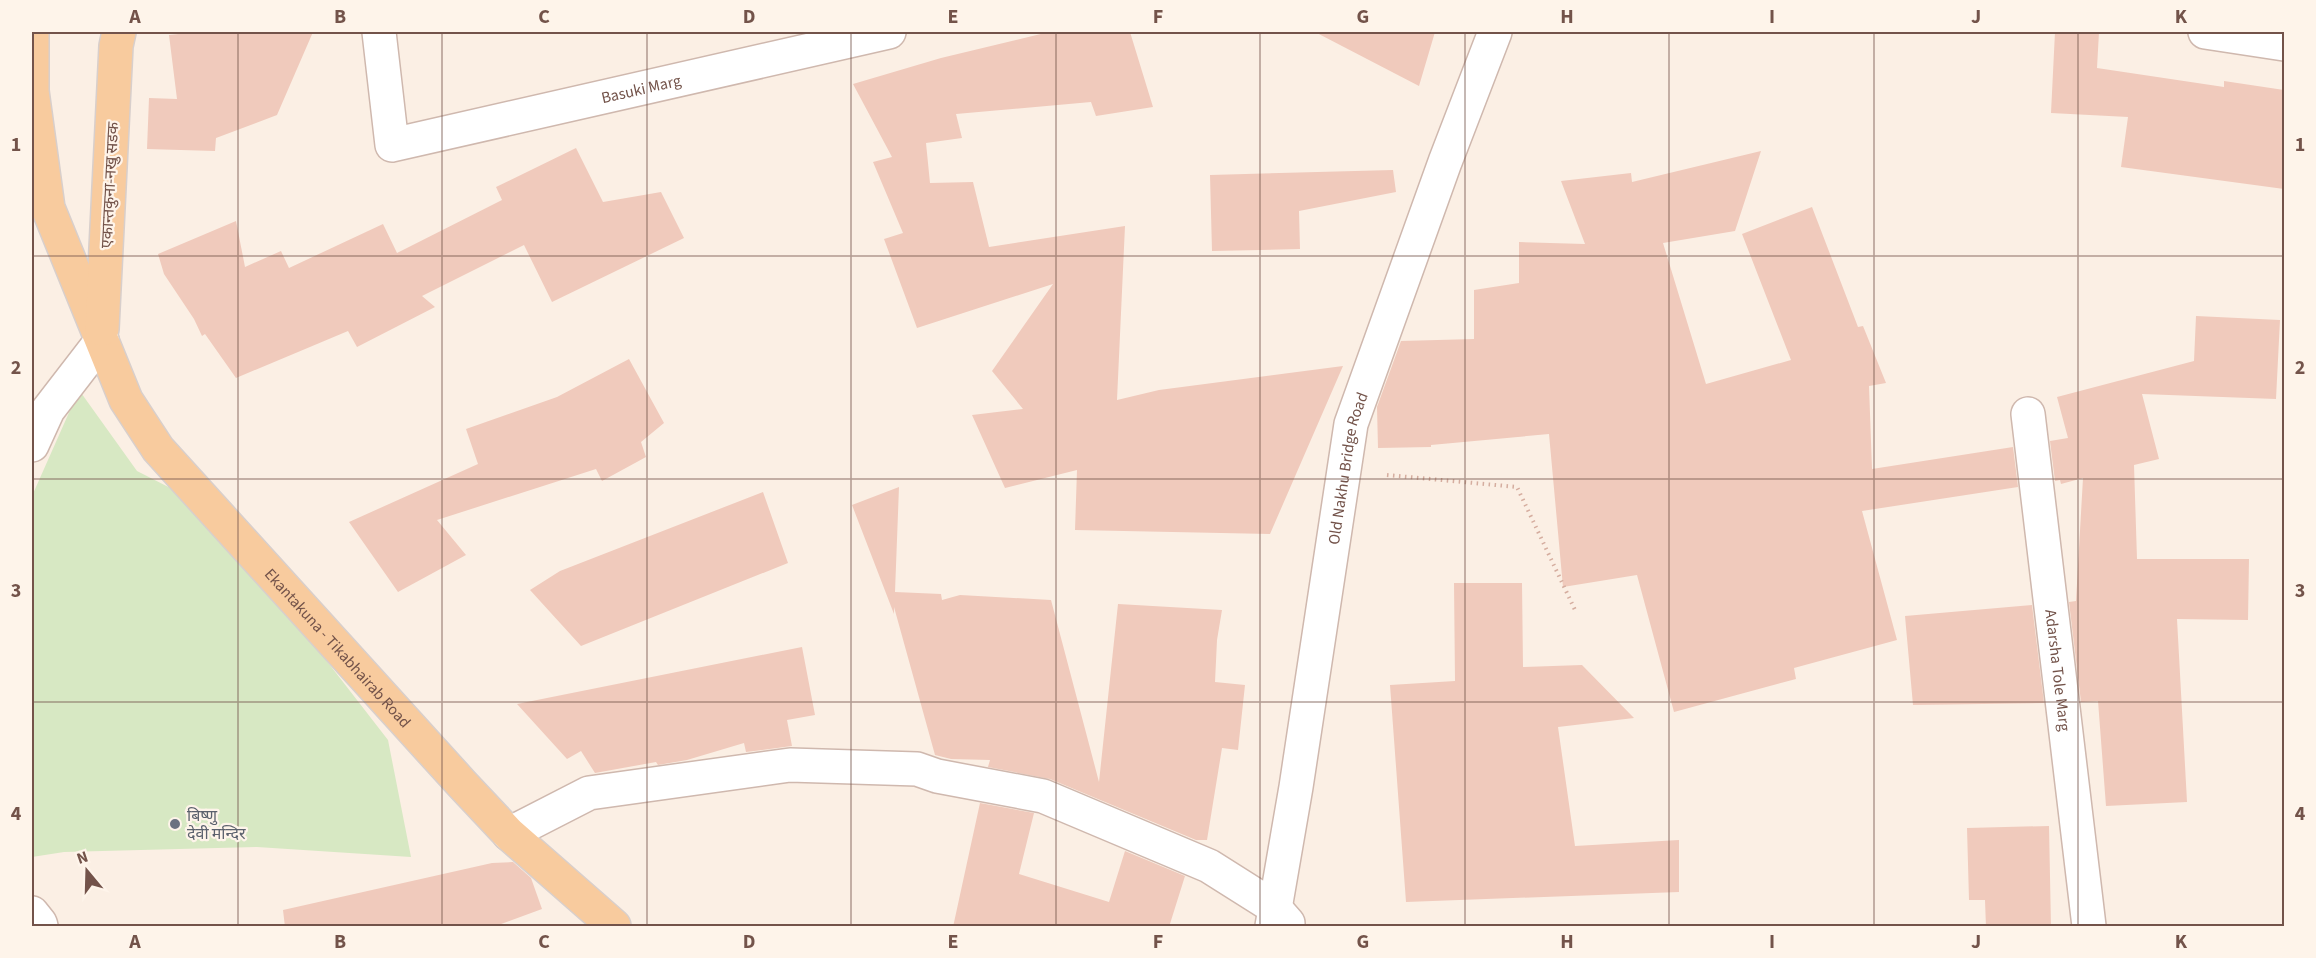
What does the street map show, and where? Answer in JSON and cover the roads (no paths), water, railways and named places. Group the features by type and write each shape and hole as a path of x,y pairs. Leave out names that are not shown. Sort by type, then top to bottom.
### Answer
{"main road":[{"name":"Ekantakuna - Tikabhairab Road","path":"32,32 32,90 48,208 126,400 158,449 509,834 614,927"},
{"name":"एकान्तकुना-नखु सडक","path":"102,340 116,46 119,32"}],"street":[{"name":"Basuki Marg","path":"379,32 392,146 809,41 889,32"},
{"name":"Old Nakhu Bridge Road","path":"1279,920 1296,787 1351,424 1445,162 1495,32"},
{"path":"2205,32 2284,44"},
{"path":"32,445 48,410 102,340"},
{"name":"Adarsha Tole Marg","path":"2028,414 2089,927"},
{"path":"509,834 589,793 790,765 917,769 937,776 1043,796 1209,866 1279,920"},
{"path":"32,913 41,927"}],"place":[{"name":"बिष्णु देवी मन्दिर","path":"175,824"}]}
